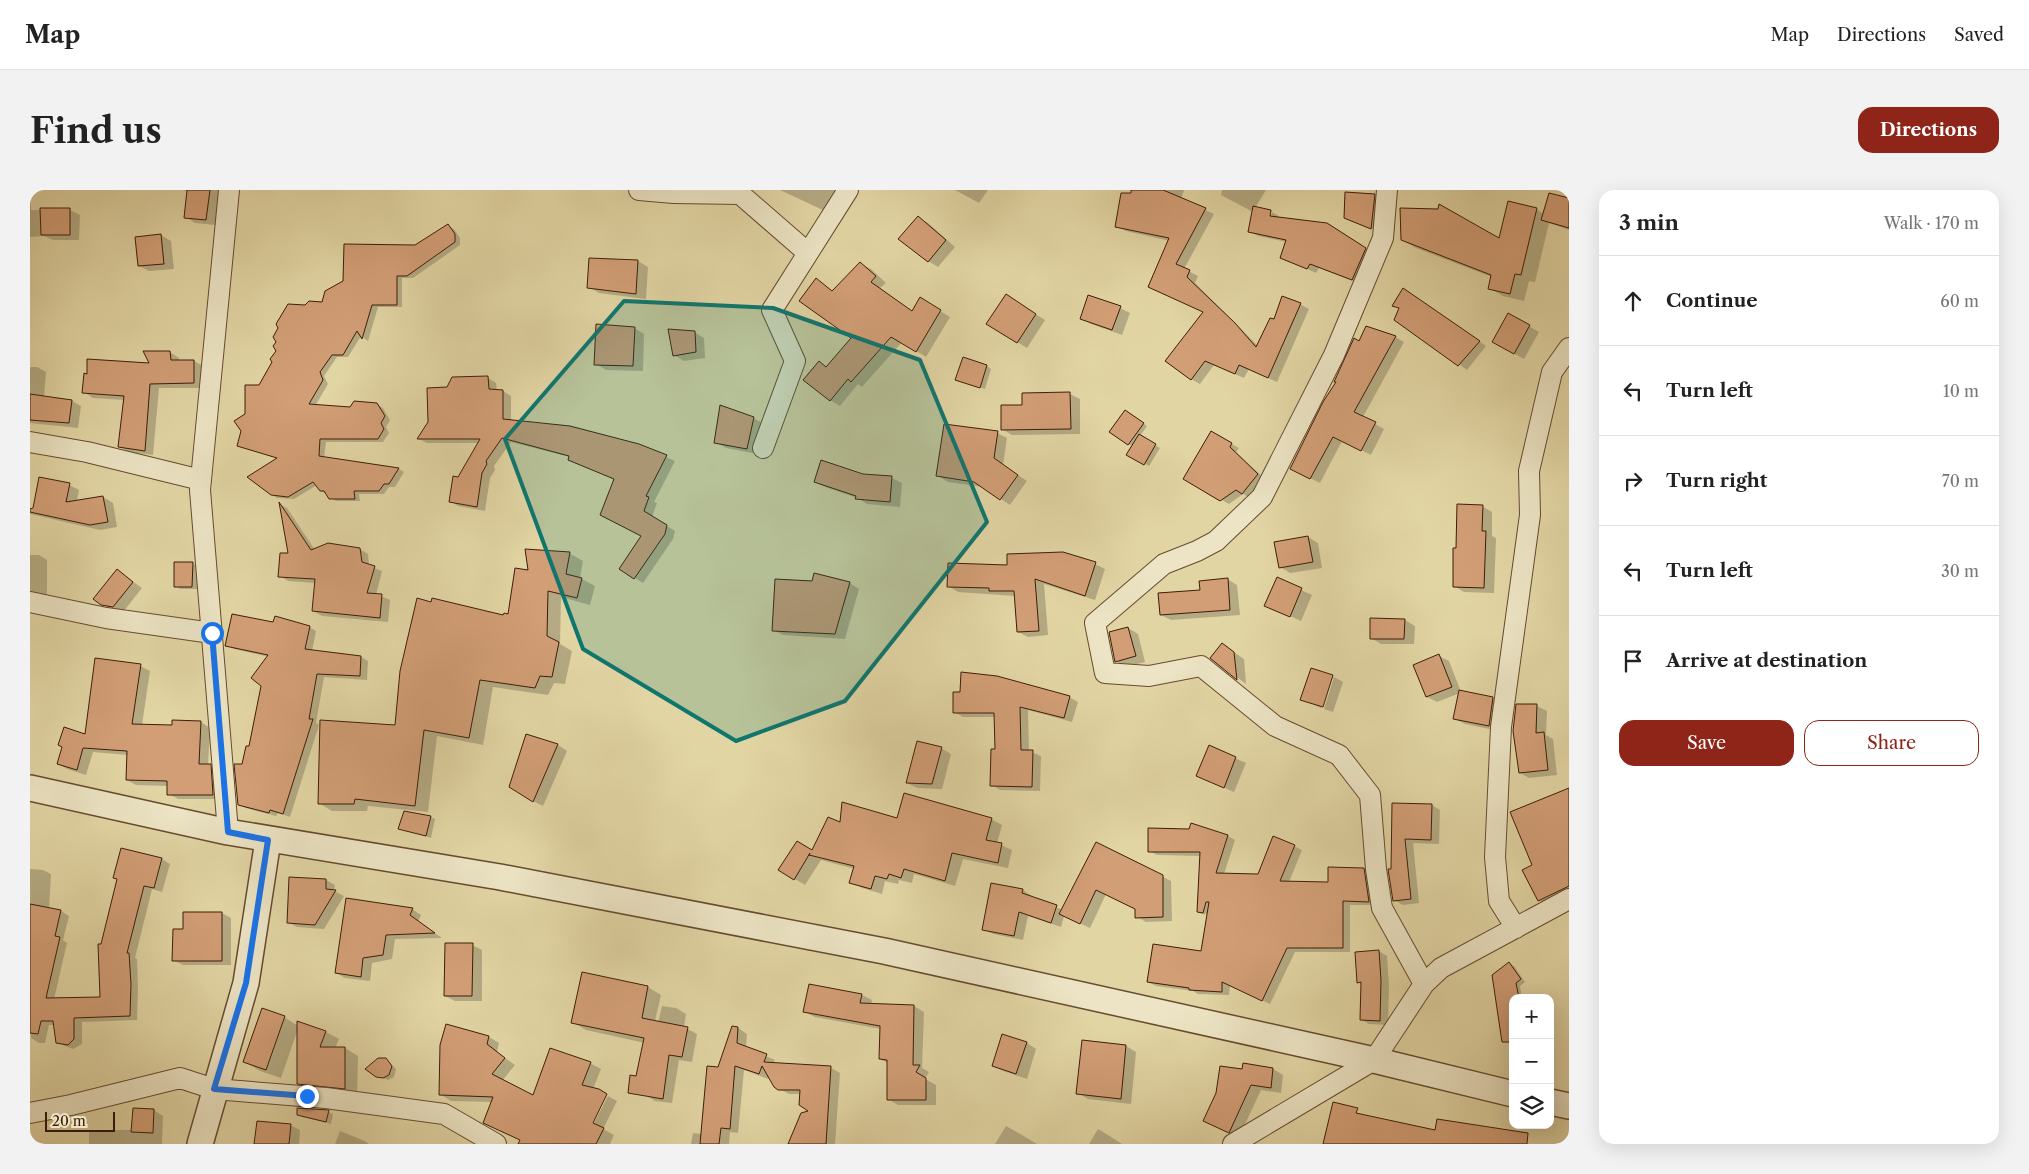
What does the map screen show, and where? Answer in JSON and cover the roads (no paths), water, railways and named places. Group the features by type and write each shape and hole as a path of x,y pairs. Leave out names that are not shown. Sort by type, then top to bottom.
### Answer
{"street":[{"path":"228,832 200,490 229,190"},
{"path":"639,190 739,192 808,253"},
{"path":"763,448 795,361 772,310 848,190"},
{"path":"1386,190 1383,238 1334,355 1262,497 1216,541 1164,564 1095,623 1105,673 1149,676 1201,666 1275,726 1339,755 1370,795 1376,869 1382,908 1424,984"},
{"path":"1516,928 1499,901 1495,857 1501,727 1530,515 1529,471 1552,372 1569,348"},
{"path":"30,442 87,452 201,480"},
{"path":"30,602 106,618 212,633"},
{"path":"30,788 268,840 500,877 884,951 1374,1060 1509,1093"},
{"path":"200,1144 214,1089 246,983 268,840"},
{"path":"1235,1143 1374,1060 1424,984 1441,968 1569,899"},
{"path":"30,1113 71,1105 180,1078 214,1089 326,1098 444,1114 496,1144"},
{"path":"1554,1103 1569,1106"}]}
